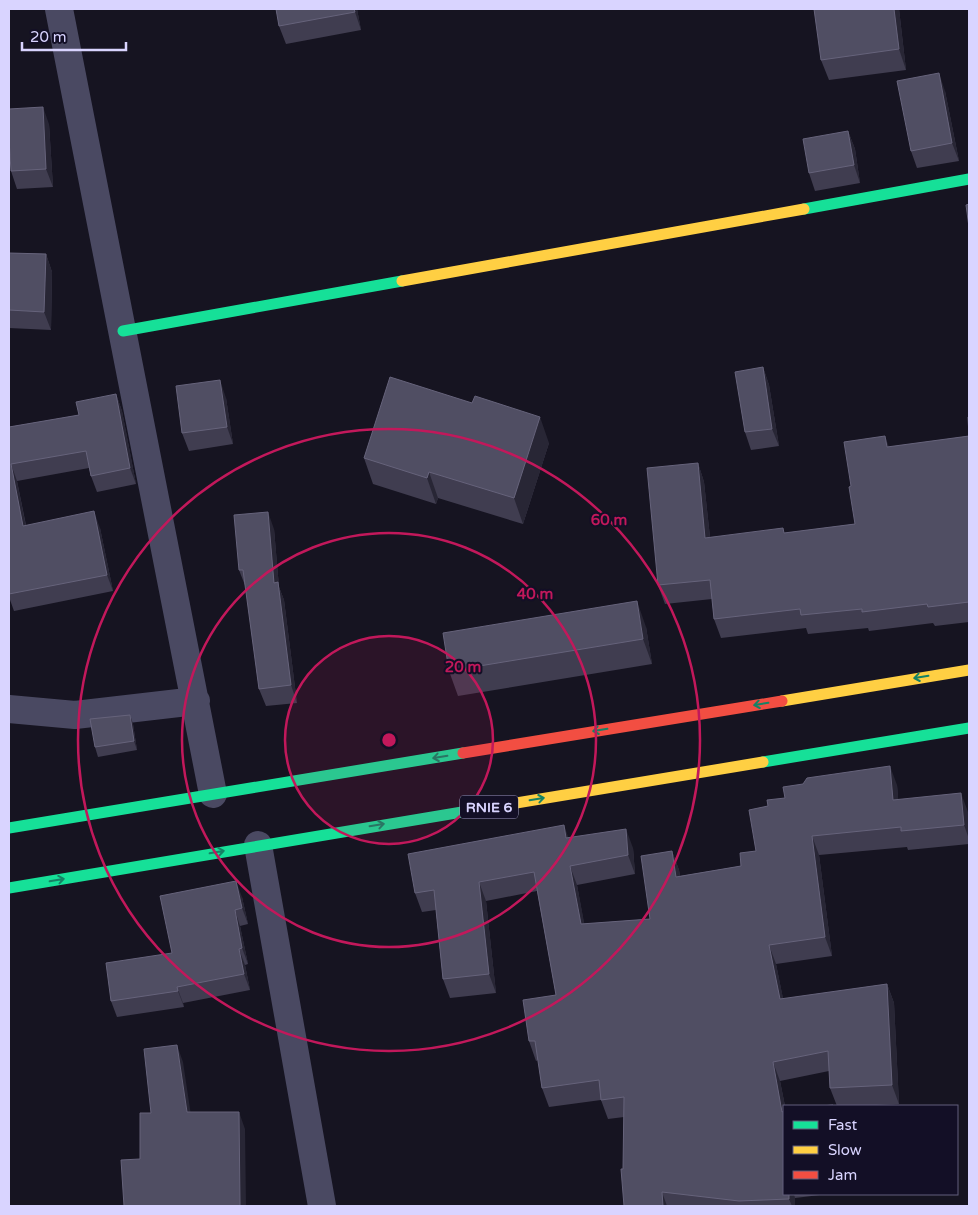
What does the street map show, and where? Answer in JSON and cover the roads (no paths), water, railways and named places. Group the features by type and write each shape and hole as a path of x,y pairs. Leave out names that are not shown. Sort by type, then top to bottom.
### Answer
{"main road":[{"path":"123,331 969,179"},
{"path":"9,828 969,670"},
{"name":"RNIE 6","path":"9,888 969,728"}],"street":[{"path":"59,9 213,794"},
{"path":"9,709 76,715 196,701"},
{"path":"258,845 322,1206"}]}
